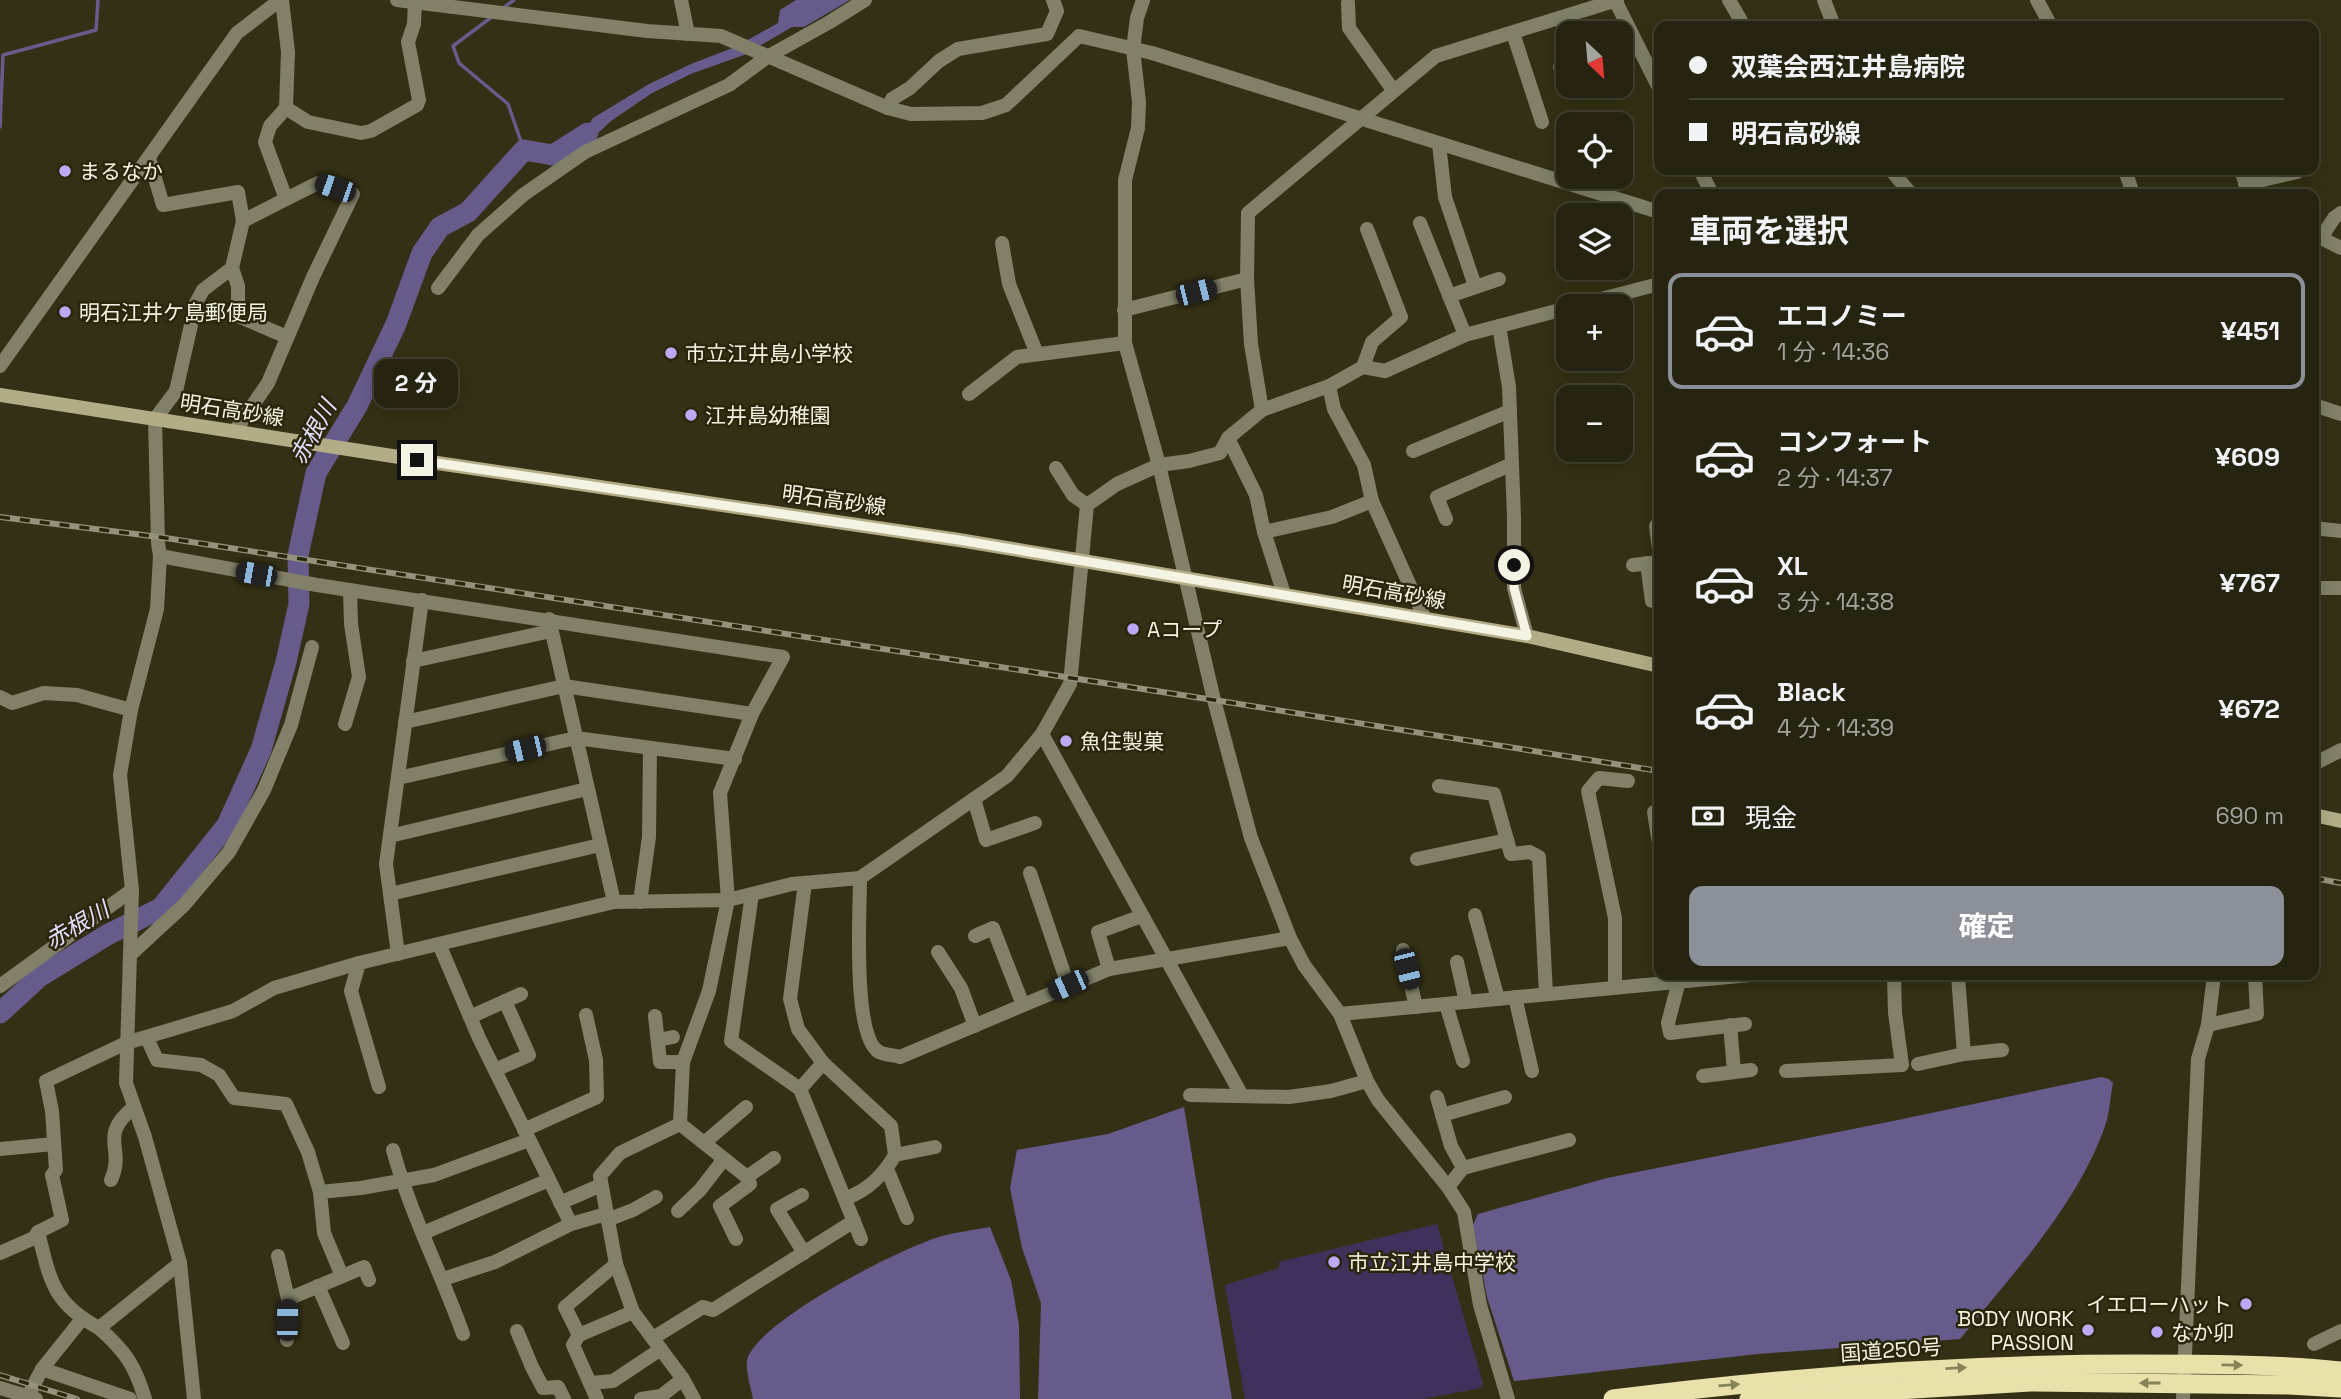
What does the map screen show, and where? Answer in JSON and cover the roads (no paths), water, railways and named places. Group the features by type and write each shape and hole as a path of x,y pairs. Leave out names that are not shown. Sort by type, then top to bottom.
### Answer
{"highway":[{"name":"国道250号","path":"1613,1399 1710,1387 1910,1371 2046,1364 2184,1382 2291,1366 2341,1371"},
{"name":"国道250号","path":"1749,1399 2030,1382 2184,1382 2341,1388"}],"main road":[{"name":"明石高砂線","path":"0,395 945,538 1527,636 1654,665"},
{"path":"2319,816 2341,821"}],"street":[{"path":"0,366 237,33 281,0 288,52 286,108 270,126 265,142 286,199"},
{"path":"397,0 647,32 721,36 888,108 911,114 982,113 1006,105 1079,36 1133,49 1654,210"},
{"path":"681,0 688,34"},
{"path":"438,288 478,235 523,195 586,152 729,85 767,57 864,0"},
{"path":"888,108 892,99 910,88 939,61 958,49 1047,34 1057,11 1053,0"},
{"path":"1143,0 1137,18 1133,49 1139,102 1138,128 1125,180 1125,343 1159,465 1214,700 1251,838 1290,937 1304,965 1340,1014 1367,1081 1378,1100 1448,1187 1464,1212 1480,1305 1508,1399"},
{"path":"1262,410 1251,344 1247,279 1248,213 1393,90 1436,56 1616,0 1654,78"},
{"path":"1729,0 1741,21"},
{"path":"1824,0 1832,21"},
{"path":"2037,0 2048,21"},
{"path":"286,108 308,122 361,133 371,131 416,106 419,100 408,42 414,24 415,2"},
{"path":"1348,3 1349,28 1393,90"},
{"path":"1513,33 1542,122"},
{"path":"1439,144 1445,197 1475,286"},
{"path":"149,158 163,205 238,192 243,221 232,268 238,286 238,316 287,337"},
{"path":"1895,175 1907,189"},
{"path":"2245,183 2283,175"},
{"path":"234,431 268,383 353,194 318,183 243,221"},
{"path":"2319,236 2341,213"},
{"path":"1420,223 1465,335"},
{"path":"1363,367 1372,342 1401,317 1367,229"},
{"path":"2319,239 2341,248"},
{"path":"1002,243 1009,284 1037,354"},
{"path":"194,1399 180,1263 126,1083 132,890 120,775 131,710 156,609 160,556 155,419 176,391 196,303 203,290 232,268"},
{"path":"1124,310 1247,279"},
{"path":"1449,296 1499,279"},
{"path":"1620,294 1654,285"},
{"path":"0,1253 34,1238 38,1232 62,1220 52,1175 56,1170 52,1111 46,1081 126,1043 233,1011 274,988 359,963 614,902 728,900 792,884 860,878 1007,776 1042,734 1070,684 1087,505 1117,484 1159,465 1220,453 1228,438 1262,410 1329,386 1363,367 1385,371 1465,335 1556,311"},
{"path":"1499,326 1510,411 1514,588 1527,636"},
{"path":"969,394 1017,357 1125,343"},
{"path":"1329,386 1334,409 1364,465 1372,501 1425,619"},
{"path":"2319,407 2341,414"},
{"path":"1413,451 1510,411"},
{"path":"1228,438 1256,495 1264,532 1284,594"},
{"path":"1446,519 1437,497 1510,465"},
{"path":"1056,468 1073,495 1087,505"},
{"path":"1264,532 1332,517 1372,501"},
{"path":"2319,529 2341,531"},
{"path":"160,556 280,579 422,600 550,625 783,657 752,714 720,793 728,900 709,991 683,1062 680,1124"},
{"path":"1646,563 1652,601"},
{"path":"2319,589 2341,589"},
{"path":"345,724 359,677 351,624 350,590"},
{"path":"398,954 386,864 422,600"},
{"path":"414,660 550,625"},
{"path":"550,625 614,902"},
{"path":"131,954 184,905 229,852 264,790 291,726 312,647"},
{"path":"405,722 564,686 752,714"},
{"path":"0,697 12,704 44,694 78,695 131,710"},
{"path":"1042,734 1241,1094"},
{"path":"398,778 576,738 736,759"},
{"path":"640,902 649,837 650,748"},
{"path":"2319,761 2341,750"},
{"path":"1615,987 1615,918 1588,791 1599,778 1628,781"},
{"path":"1439,786 1494,794 1511,853 1530,852 1539,857 1546,994"},
{"path":"390,836 587,789"},
{"path":"974,799 986,840 1035,823"},
{"path":"1416,859 1507,840"},
{"path":"390,894 600,845"},
{"path":"1030,873 1068,985"},
{"path":"860,878 859,991 869,1039 878,1051 900,1057 1109,969 1290,937"},
{"path":"805,883 790,999 798,1029 823,1063 891,1126 895,1155 887,1169 859,1194 846,1198"},
{"path":"0,986 132,890"},
{"path":"752,894 731,1041 800,1089 861,1238"},
{"path":"1475,915 1498,999"},
{"path":"1109,969 1098,932 1142,916"},
{"path":"975,936 993,928 1023,1005"},
{"path":"439,944 470,1017 571,1224"},
{"path":"1402,950 1416,1007"},
{"path":"938,952 961,988 975,1026"},
{"path":"1457,962 1465,1002"},
{"path":"359,963 351,991 379,1087"},
{"path":"1340,1014 1691,980"},
{"path":"1786,1071 1902,1065 1893,980"},
{"path":"1958,980 1964,1054"},
{"path":"2184,1382 2198,1059 2208,1025 2213,980"},
{"path":"2208,1025 2258,1014 2255,980"},
{"path":"1679,981 1668,1023 1670,1033 1745,1024"},
{"path":"470,1017 521,995"},
{"path":"1515,997 1532,1071"},
{"path":"495,1070 529,1055 505,1002"},
{"path":"1446,1004 1463,1061"},
{"path":"320,1192 361,1188 433,1175 527,1135 597,1097 596,1060 586,1015"},
{"path":"655,1016 660,1062 683,1062"},
{"path":"1730,1026 1734,1071"},
{"path":"658,1040 674,1037"},
{"path":"147,1038 157,1060 201,1065 219,1075 234,1098 286,1104 308,1152 320,1192 324,1233 342,1276"},
{"path":"1918,1064 1964,1054 2002,1050"},
{"path":"800,1089 823,1063"},
{"path":"1703,1076 1751,1070"},
{"path":"1190,1095 1289,1097 1331,1091 1367,1081"},
{"path":"1437,1097 1451,1146 1463,1168"},
{"path":"1442,1115 1505,1097"},
{"path":"111,1180 115,1171 113,1131 121,1118 134,1107"},
{"path":"704,1143 746,1107"},
{"path":"680,1124 747,1177 750,1184 720,1206 736,1239"},
{"path":"680,1124 620,1153 600,1176 616,1264 632,1312 683,1379 694,1399"},
{"path":"1448,1187 1463,1168 1569,1140"},
{"path":"0,1149 54,1144"},
{"path":"895,1155 935,1147"},
{"path":"393,1150 402,1181 463,1334"},
{"path":"747,1177 774,1158"},
{"path":"678,1211 700,1190 724,1159"},
{"path":"887,1169 907,1218"},
{"path":"423,1233 549,1180"},
{"path":"560,1203 601,1185"},
{"path":"802,1195 777,1209 804,1252"},
{"path":"443,1279 495,1262 571,1224 633,1210 656,1197"},
{"path":"590,1383 613,1381 703,1307 713,1310 854,1221"},
{"path":"38,1232 50,1280 62,1301 118,1344 137,1372 145,1399"},
{"path":"278,1256 288,1299 287,1340"},
{"path":"99,1328 180,1263"},
{"path":"579,1335 565,1307 616,1264"},
{"path":"288,1299 364,1267 369,1280"},
{"path":"318,1286 343,1343"},
{"path":"597,1399 573,1345 579,1335 632,1312"},
{"path":"3,1392 32,1398 42,1369 82,1319"},
{"path":"517,1331 543,1388 558,1387 564,1399"},
{"path":"2314,1344 2341,1331"},
{"path":"42,1369 130,1399"},
{"path":"641,1399 661,1396 683,1379"}],"waterway":[{"path":"0,127 3,55 96,30 98,0"},
{"path":"502,9 514,0"},
{"path":"493,16 453,46 459,63 508,104 524,150"},
{"name":"赤根川","path":"0,1013 39,977 107,935 161,908 227,825 261,750 286,662 299,604 298,555 316,473 357,406 396,324 422,253 440,227 468,212 524,150 553,155 588,133"}],"railway":[{"path":"0,517 159,537 1654,770"},
{"path":"2319,879 2341,883"},
{"path":"0,1375 77,1399"}],"place":[{"name":"まるなか","path":"65,171"},
{"name":"明石江井ケ島郵便局","path":"65,312"},
{"name":"市立江井島小学校","path":"671,353"},
{"name":"江井島幼稚園","path":"691,415"},
{"name":"Aコープ","path":"1133,629"},
{"name":"魚住製菓","path":"1066,741"},
{"name":"市立江井島中学校","path":"1334,1262"},
{"name":"イエローハット","path":"2246,1304"},
{"name":"BODY WORK PASSION","path":"2088,1330"},
{"name":"なか卯","path":"2157,1332"}]}
